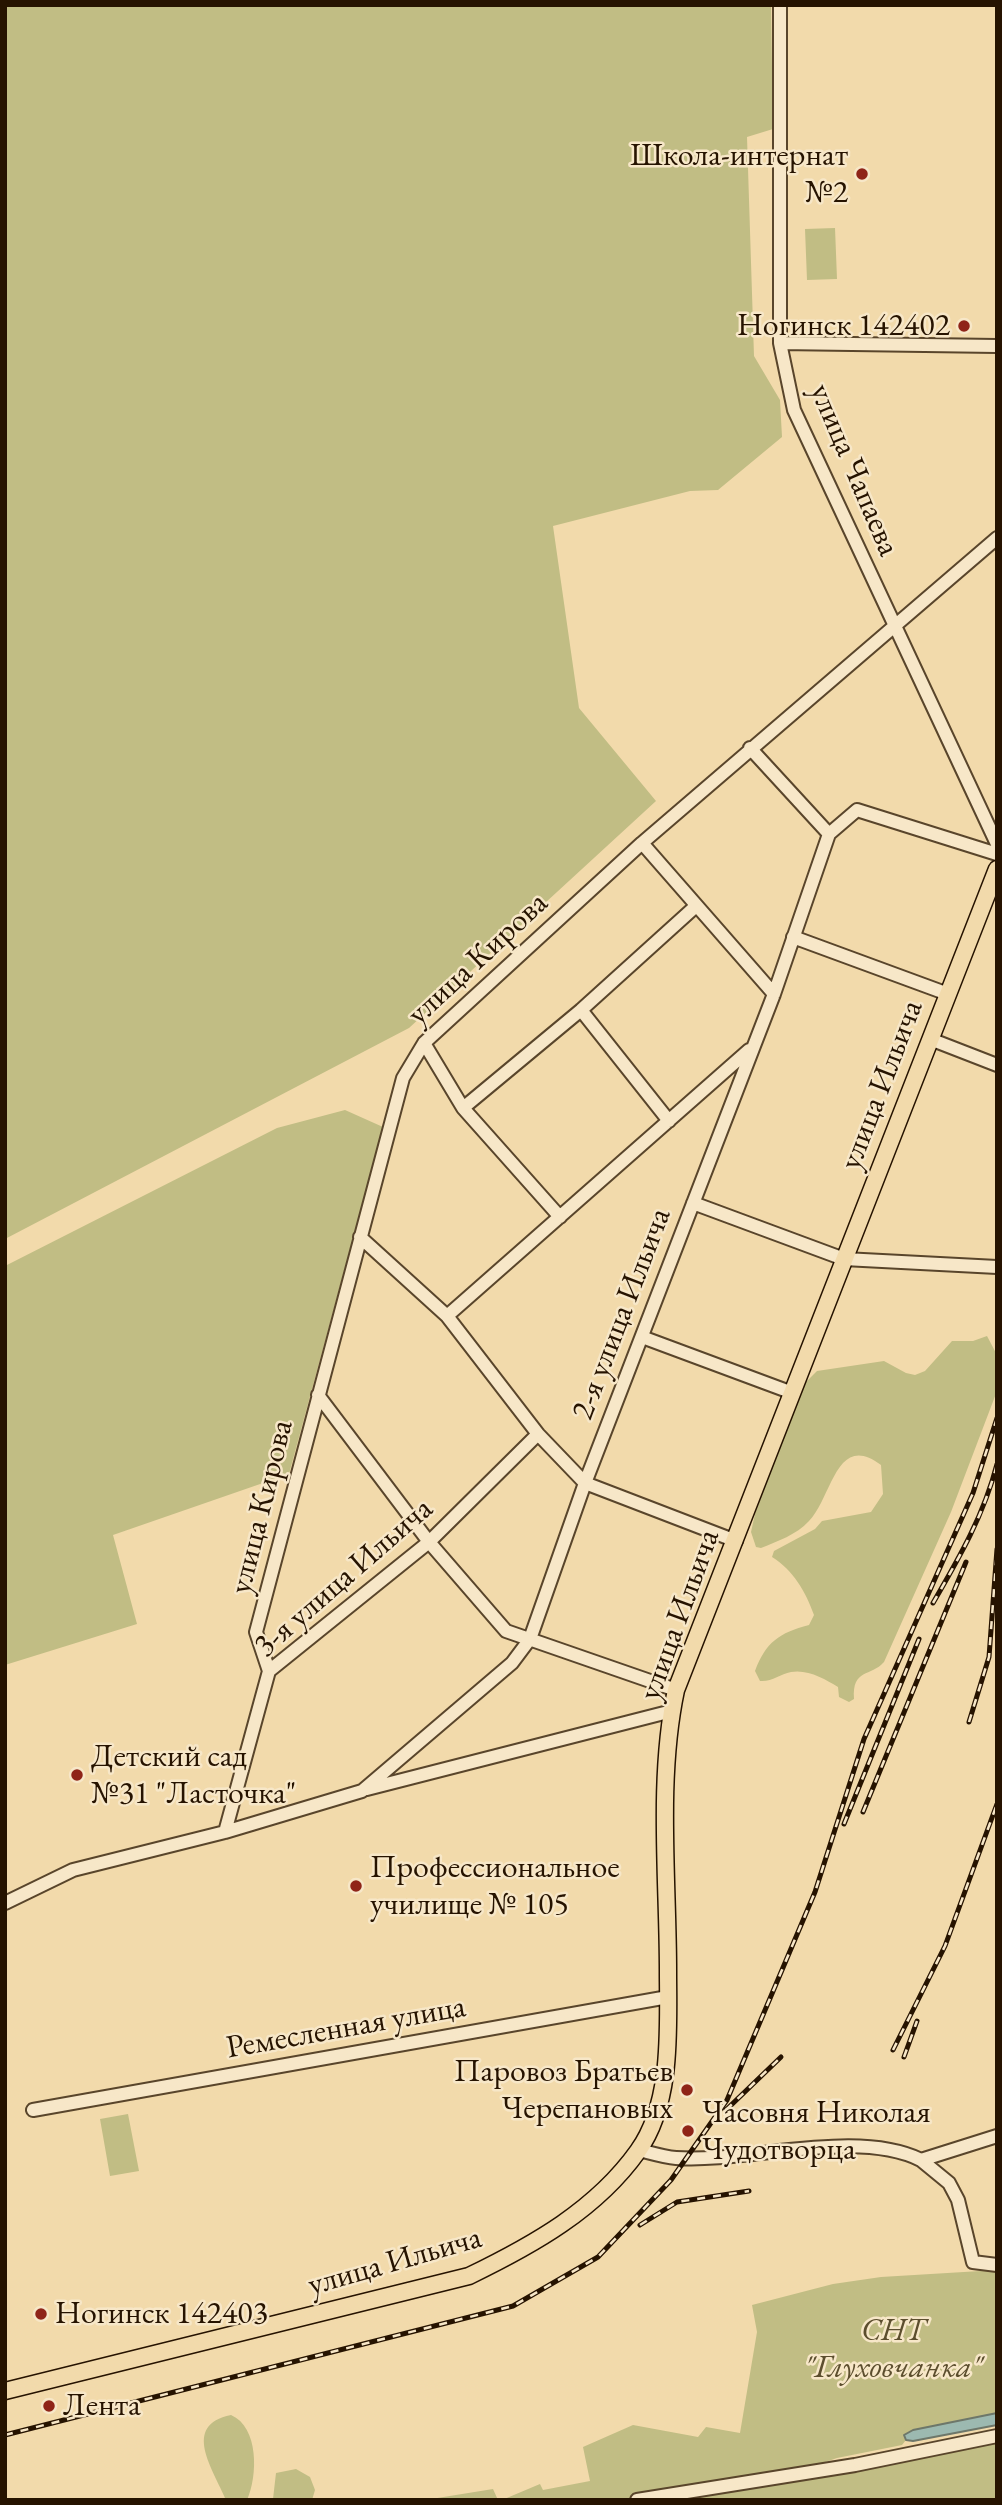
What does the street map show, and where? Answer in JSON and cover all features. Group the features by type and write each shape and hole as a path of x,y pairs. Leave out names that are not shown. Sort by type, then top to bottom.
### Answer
{"main road":[{"name":"улица Ильича","path":"5,2390 470,2276 535,2244 593,2201 639,2150 651,2128 660,2102 668,2026 667,1774 676,1690 736,1541 790,1392 997,869"}],"street":[{"name":"улица Чапаева","path":"779,5 780,343 794,410 997,844"},
{"path":"780,343 997,346"},
{"name":"улица Кирова","path":"269,1671 256,1632 403,1078 424,1042 750,748 997,538"},
{"path":"750,748 829,834 857,810 997,853"},
{"name":"2-я улица Ильича","path":"5,1903 73,1870 225,1832 362,1791 512,1663 530,1639 585,1483 774,994 829,834"},
{"path":"642,843 774,994"},
{"path":"463,1108 581,1010 696,906"},
{"path":"793,937 948,994"},
{"path":"581,1010 669,1121"},
{"path":"930,1039 997,1065"},
{"path":"424,1042 463,1108 560,1217"},
{"path":"447,1315 751,1048"},
{"path":"692,1203 844,1259 997,1267"},
{"path":"360,1237 447,1315 538,1434 585,1483 736,1541"},
{"path":"642,1337 790,1392"},
{"path":"318,1395 429,1542 506,1632 676,1690"},
{"name":"3-я улица Ильича","path":"225,1832 269,1671 429,1542 538,1434"},
{"path":"362,1791 672,1711"},
{"name":"Ремесленная улица","path":"33,2110 668,1997"},
{"path":"921,2160 997,2136"},
{"path":"639,2150 675,2158 855,2147 901,2150 921,2160 950,2183 958,2200 973,2262 997,2264"},
{"path":"637,2500 855,2465 997,2436"}],"green space":[{"path":"5,5 771,5 773,129 747,137 754,356 780,400 782,437 718,490 690,491 553,526 579,708 656,801 409,1028 5,1239"},
{"path":"835,228 837,279 807,280 805,229"},
{"path":"345,1110 383,1127 289,1474 113,1535 137,1624 5,1665 5,1266 277,1128"},
{"path":"987,1336 997,1355 997,1391 951,1512 884,1662 859,1678 854,1689 854,1699 849,1702 839,1697 838,1687 810,1673 797,1671 760,1681 755,1671 769,1646 789,1631 809,1625 814,1615 798,1582 772,1557 774,1551 815,1529 822,1521 871,1512 883,1494 881,1465 866,1457 854,1456 837,1472 817,1511 804,1526 780,1540 761,1548 756,1547 751,1532 755,1514 801,1387 817,1371 884,1361 915,1375 925,1371 952,1341 973,1341"},
{"path":"128,2114 139,2171 110,2176 100,2119"},
{"name":"СНТ \"Глуховчанка\"","path":"997,2270 997,2413 913,2430 904,2435 906,2440 902,2445 837,2458 811,2467 791,2467 786,2481 997,2440 997,2500 502,2500 540,2484 543,2490 590,2481 583,2447 633,2425 698,2437 706,2427 740,2433 757,2332 752,2305 833,2284 881,2277"},
{"path":"231,2415 247,2430 254,2453 253,2478 247,2500 226,2500 205,2450 207,2428 216,2420"},
{"path":"296,2469 310,2477 315,2490 312,2500 273,2499 276,2473"},
{"path":"493,2489 498,2500 425,2500"}],"water":[{"path":"997,2413 997,2425 913,2441 906,2440 904,2435 913,2430"}],"railway":[{"path":"5,2435 513,2306 598,2257 671,2180 727,2100 815,1892 864,1739 973,1493 997,1418"},
{"path":"933,1603 978,1519 997,1464"},
{"path":"969,1722 989,1657 997,1549"},
{"path":"863,1812 966,1562"},
{"path":"844,1824 919,1639"},
{"path":"893,2050 945,1946 997,1804"},
{"path":"904,2057 917,2021"},
{"path":"726,2110 781,2057"},
{"path":"640,2225 677,2202 749,2191"}],"place":[{"name":"Школа-интернат №2","path":"862,174"},
{"name":"Ногинск 142402","path":"964,326"},
{"name":"Детский сад №31 \"Ласточка\"","path":"77,1775"},
{"name":"Профессиональное училище № 105","path":"356,1886"},
{"name":"Паровоз Братьев Черепановых","path":"687,2090"},
{"name":"Часовня Николая Чудотворца","path":"688,2131"},
{"name":"Ногинск 142403","path":"41,2314"},
{"name":"Лента","path":"49,2406"}]}
